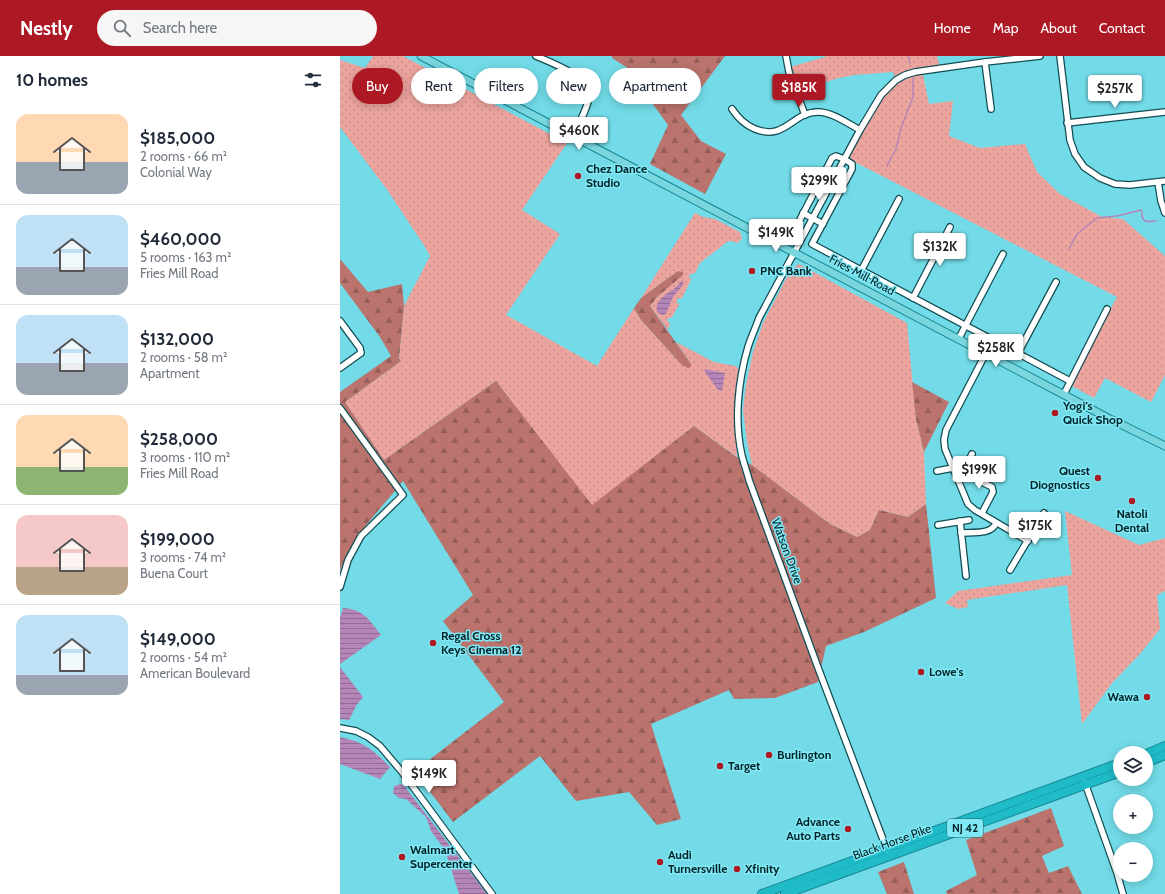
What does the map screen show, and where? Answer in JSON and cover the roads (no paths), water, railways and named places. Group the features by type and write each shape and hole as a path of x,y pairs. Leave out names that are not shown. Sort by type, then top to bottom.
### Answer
{"highway":[{"path":"1153,751 1165,746"},
{"path":"1153,759 1165,755"},
{"name":"Black Horse Pike","path":"784,894 888,852 1040,796 1082,777 1113,766"},
{"name":"Black Horse Pike","path":"1040,796 1086,785 1113,775"},
{"name":"Black Horse Pike","path":"762,894 888,852"}],"main road":[{"name":"Fries Mill Road","path":"421,56 572,137 1165,446"}],"street":[{"path":"539,56 579,77 589,88 587,103 572,137"},
{"path":"786,56 789,72 805,115"},
{"name":"Watson Drive","path":"888,852 817,665 749,480 742,456 738,412 740,388 748,345 759,318 794,252 860,130 884,91 896,80 905,75 936,68 1040,56"},
{"path":"1060,56 1070,140 1075,154 1084,167 1096,176 1109,182 1120,184 1165,181"},
{"path":"985,62 991,109"},
{"path":"732,109 748,126 769,132 780,130 805,115 818,112 835,116 860,130"},
{"path":"1068,123 1165,112"},
{"path":"792,235 832,158 839,156 852,164 852,169 812,244 1070,380"},
{"path":"1158,182 1161,201 1165,213"},
{"path":"861,271 899,199"},
{"path":"803,213 823,224"},
{"path":"913,298 950,227"},
{"path":"959,338 1003,254"},
{"path":"1018,353 1056,282"},
{"path":"1064,394 1107,309"},
{"path":"340,321 360,348 361,353 340,368"},
{"path":"986,353 946,430 944,440 945,449 966,500 976,510 1028,541"},
{"path":"340,408 403,495 362,536 348,560 340,587"},
{"path":"963,473 972,454"},
{"path":"937,471 953,468"},
{"path":"956,474 963,473 992,488 993,492 982,513"},
{"path":"1010,570 1044,514"},
{"path":"938,525 969,520"},
{"path":"960,521 966,576"},
{"path":"961,533 989,531 996,523"},
{"path":"340,728 356,731 368,737 380,746 398,767 492,894"},
{"path":"1082,777 1117,873 1123,894"}],"waterway":[{"path":"908,56 910,63"},
{"path":"887,166 896,149 901,128 913,97 913,78"},
{"path":"1069,249 1077,234 1097,218 1117,216 1141,210 1144,220 1156,221"}],"place":[{"name":"Chez Dance Studio","path":"578,176"},
{"name":"PNC Bank","path":"752,271"},
{"name":"Yogi's Quick Shop","path":"1055,413"},
{"name":"Quest Diognostics","path":"1098,478"},
{"name":"Natoli Dental","path":"1132,501"},
{"name":"Regal Cross Keys Cinema 12","path":"433,643"},
{"name":"Lowe's","path":"921,672"},
{"name":"Wawa","path":"1147,697"},
{"name":"Burlington","path":"769,755"},
{"name":"Target","path":"720,766"},
{"name":"Advance Auto Parts","path":"848,829"},
{"name":"Walmart Supercenter","path":"402,857"},
{"name":"Audi Turnersville","path":"660,862"},
{"name":"Xfinity","path":"737,869"}]}
